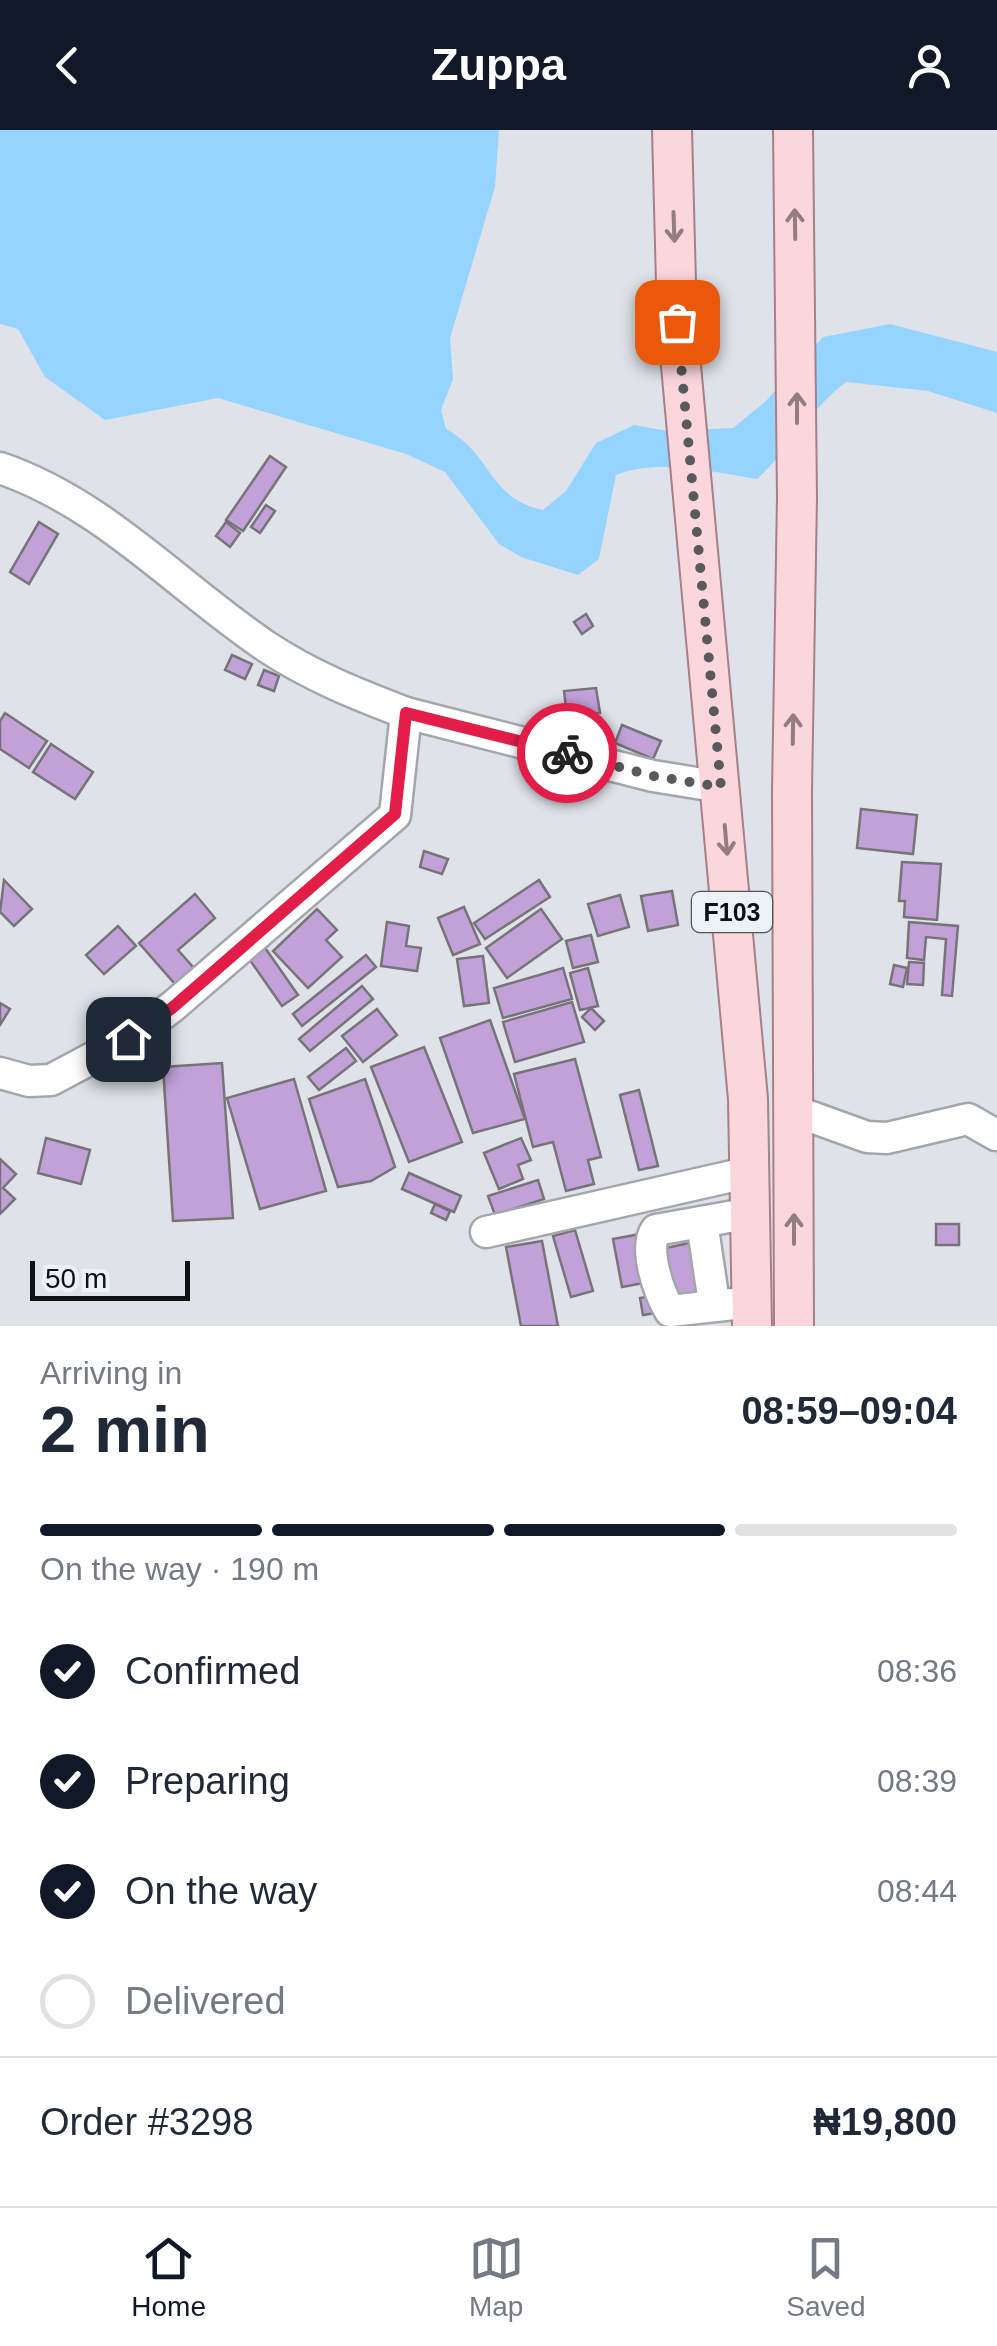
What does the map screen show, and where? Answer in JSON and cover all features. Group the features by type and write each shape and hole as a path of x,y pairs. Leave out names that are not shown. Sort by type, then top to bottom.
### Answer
{"main road":[{"name":"F103","path":"672,130 677,322 721,787 750,1172 752,1314"},
{"name":"F103","path":"793,130 797,319 792,791 794,1326"}],"street":[{"path":"0,468 68,496 265,646 325,683 406,713 653,776 721,787"},
{"path":"0,1073 29,1081 50,1080 128,1039 172,1008 395,814 406,713"},
{"path":"795,1112 867,1136 888,1138 968,1119 996,1136"},
{"path":"486,1232 750,1172"},
{"path":"752,1213 656,1230 651,1240 660,1294 670,1311 714,1303 752,1314"},
{"path":"702,1222 714,1303"}],"water":[{"path":"0,130 499,130 495,187 450,338 453,379 441,410 446,429 473,451 500,486 525,504 543,510 566,491 596,443 634,425 667,431 733,428 765,402 823,337 890,324 997,352 997,413 928,391 846,382 757,479 667,467 616,475 599,559 578,575 521,557 499,544 445,472 406,454 218,398 105,420 45,377 18,329 0,324"}],"building":[{"path":"270,456 286,467 243,531 226,520"},
{"path":"266,505 275,511 260,533 251,527"},
{"path":"39,522 58,534 29,584 10,572"},
{"path":"226,522 240,533 230,547 216,536"},
{"path":"586,614 593,626 582,634 574,622"},
{"path":"232,655 252,664 245,679 225,670"},
{"path":"264,670 279,676 274,691 258,685"},
{"path":"596,688 600,713 567,716 564,691"},
{"path":"5,713 47,741 29,768 0,749 0,721"},
{"path":"622,725 661,741 653,759 615,743"},
{"path":"51,744 93,772 75,799 33,772"},
{"path":"861,809 917,815 913,854 857,848"},
{"path":"424,851 448,859 442,874 420,867"},
{"path":"902,862 941,864 937,920 904,917 905,901 899,901"},
{"path":"4,880 32,909 14,926 0,912"},
{"path":"539,880 550,897 485,939 474,923"},
{"path":"672,891 678,925 648,931 641,896"},
{"path":"195,894 215,918 178,950 194,968 175,984 139,943"},
{"path":"620,895 629,927 598,936 588,904"},
{"path":"464,907 480,944 453,955 438,918"},
{"path":"317,909 337,930 326,940 342,957 308,988 273,951"},
{"path":"541,909 562,939 507,978 486,948"},
{"path":"387,922 409,926 406,946 421,948 417,971 381,966"},
{"path":"909,922 958,926 952,996 942,995 946,939 926,937 924,960 907,958"},
{"path":"118,926 136,946 104,974 86,955"},
{"path":"591,935 598,962 573,968 566,941"},
{"path":"261,942 298,995 282,1006 245,953"},
{"path":"366,955 376,967 302,1026 293,1014"},
{"path":"483,956 489,1003 464,1006 457,959"},
{"path":"909,962 924,963 923,985 907,984"},
{"path":"894,965 907,968 903,987 890,984"},
{"path":"563,968 572,999 503,1018 494,988"},
{"path":"588,968 598,1006 580,1010 570,973"},
{"path":"362,986 373,999 310,1051 299,1039"},
{"path":"572,1002 584,1042 515,1062 503,1022"},
{"path":"0,1003 10,1009 0,1025"},
{"path":"591,1008 604,1021 595,1030 582,1017"},
{"path":"377,1009 397,1035 363,1062 342,1036"},
{"path":"490,1020 525,1119 473,1133 440,1038"},
{"path":"424,1047 462,1142 409,1162 371,1067"},
{"path":"346,1048 356,1061 319,1090 308,1077"},
{"path":"575,1059 601,1157 588,1160 594,1184 566,1191 553,1142 533,1147 514,1074"},
{"path":"222,1063 233,1218 173,1221 163,1067"},
{"path":"294,1079 326,1191 260,1209 227,1098"},
{"path":"365,1079 395,1167 371,1181 338,1187 309,1099"},
{"path":"639,1090 658,1166 639,1170 620,1095"},
{"path":"46,1138 90,1150 81,1184 38,1173"},
{"path":"521,1138 531,1160 518,1165 523,1179 499,1189 484,1153"},
{"path":"0,1159 16,1174 3,1188 15,1199 0,1214"},
{"path":"409,1173 461,1196 454,1212 402,1189"},
{"path":"538,1180 544,1199 495,1215 488,1196"},
{"path":"435,1204 450,1211 446,1220 431,1213"},
{"path":"936,1224 959,1224 959,1245 936,1245"},
{"path":"575,1230 593,1291 571,1297 553,1236"},
{"path":"640,1234 649,1282 622,1287 613,1239"},
{"path":"542,1241 558,1326 521,1326 506,1247"},
{"path":"694,1242 706,1298 674,1305 661,1249"},
{"path":"653,1296 656,1313 643,1315 640,1298"}],"way so far":[{"path":"567,753 653,776 721,787 677,322"}],"route":[{"path":"128,1039 172,1008 395,814 406,713 567,753"}]}
